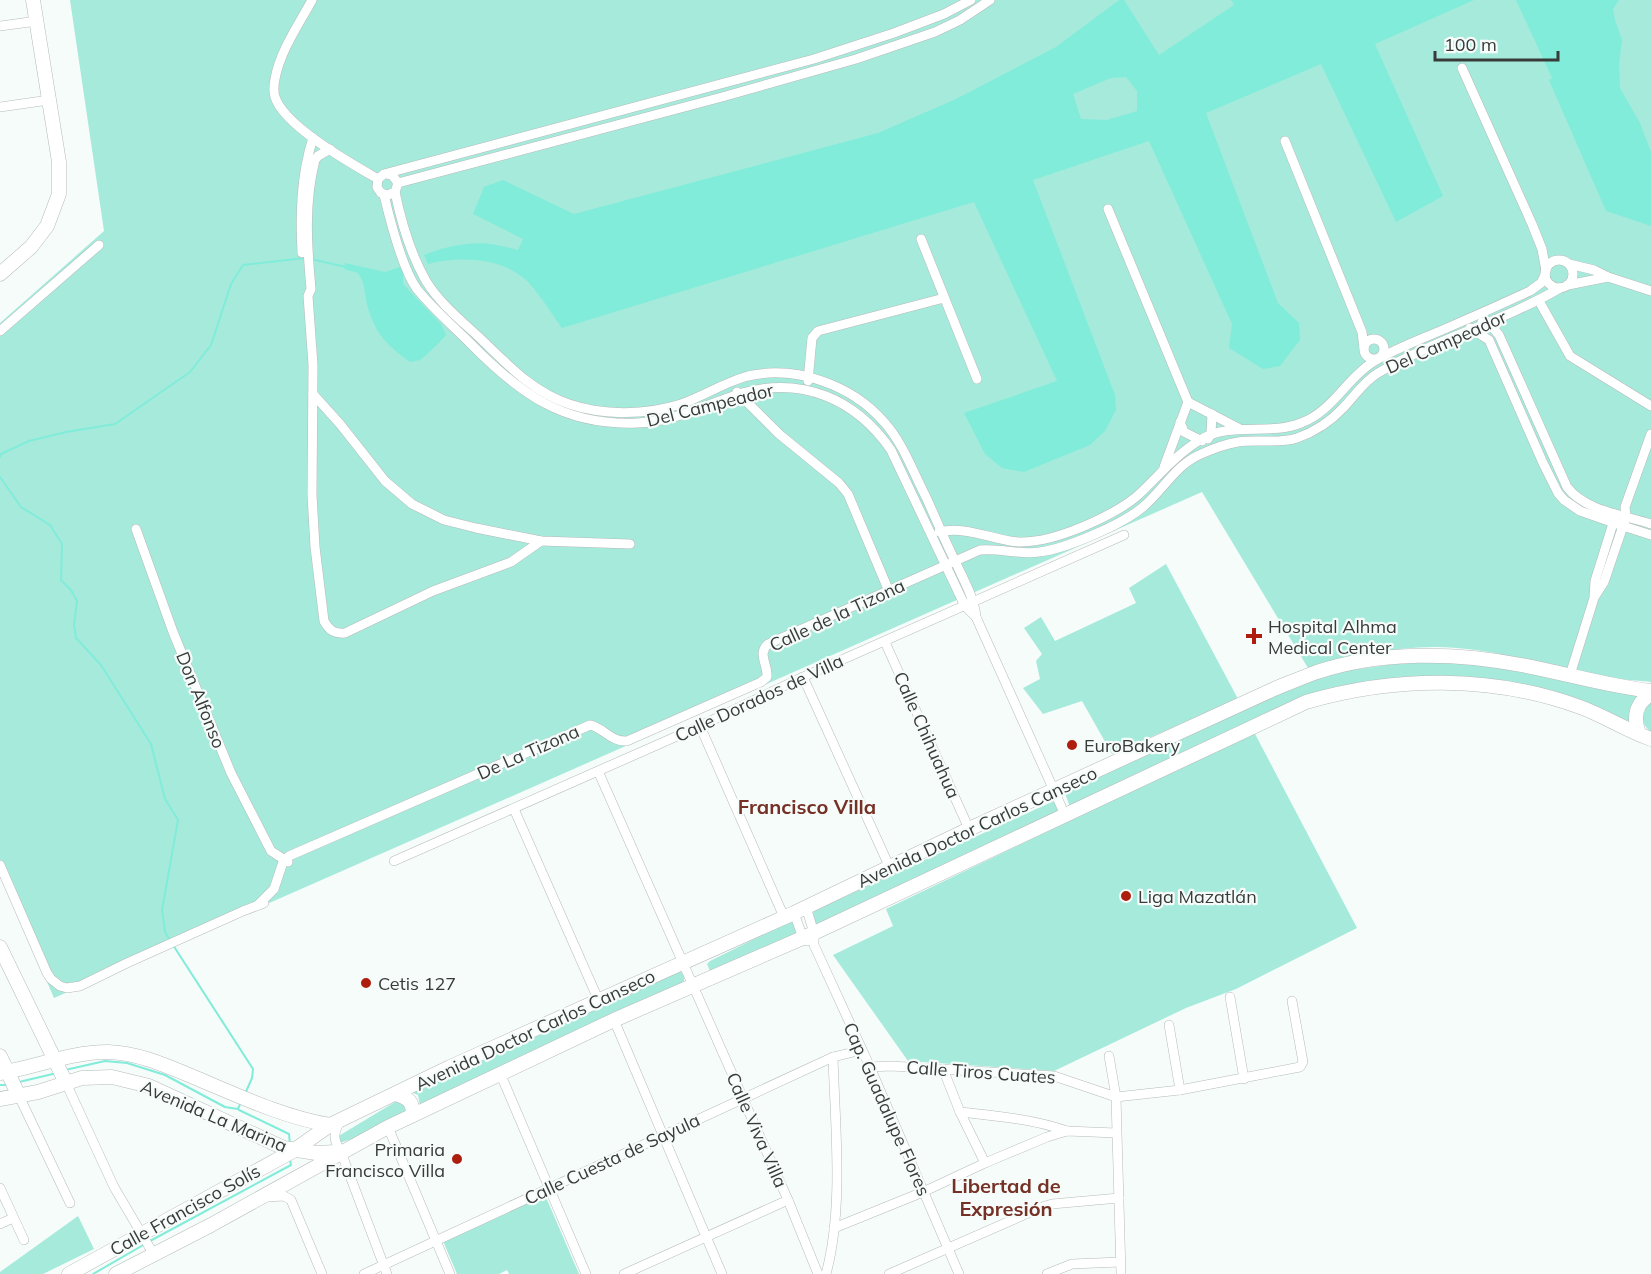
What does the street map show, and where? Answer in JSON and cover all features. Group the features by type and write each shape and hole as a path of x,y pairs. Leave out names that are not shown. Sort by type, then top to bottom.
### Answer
{"main road":[{"path":"0,274 31,247 47,226 59,194 59,162 33,0"},
{"name":"Avenida Doctor Carlos Canseco","path":"335,1123 598,999 683,963 969,829 1286,684 1318,672 1385,658 1419,656 1478,658 1521,664 1651,692"},
{"name":"Avenida Doctor Carlos Canseco","path":"341,1152 387,1127 614,1020 810,939 1065,814 1306,702 1360,689 1415,683 1456,682 1554,698 1600,714 1645,737"},
{"path":"1285,712 1292,698 1286,684"},
{"path":"1645,737 1635,718 1636,710 1651,692"},
{"path":"1242,704 1238,716 1240,721 1252,727"},
{"path":"0,947 66,1083"},
{"name":"Avenida La Marina","path":"4,1072 87,1053 110,1052 141,1057 282,1113 335,1123"},
{"path":"0,1056 4,1072 19,1096"},
{"name":"Avenida La Marina","path":"0,1099 19,1096 82,1078 127,1079 149,1086 290,1152 316,1154 341,1152"},
{"path":"396,1094 410,1100 413,1115"},
{"name":"Calle Francisco Solís","path":"69,1274 269,1164 335,1123"},
{"name":"Calle Francisco Solís","path":"116,1274 341,1152"}],"street":[{"path":"312,0 279,66 274,89 280,107 291,120 313,138 378,179 387,174 769,72 894,33 944,14 971,0"},
{"path":"384,195 396,187 856,59 935,32 960,20 990,0"},
{"path":"0,26 37,21"},
{"path":"1462,68 1542,249 1546,273 1548,283 1564,287 1573,277 1572,268 1565,262 1551,263 1546,273"},
{"path":"769,72 772,83"},
{"path":"0,107 49,100"},
{"path":"650,104 652,116"},
{"path":"529,136 532,148"},
{"path":"313,138 307,155 300,223 305,255 304,290 308,296 313,394 312,495 315,547 324,621 333,632 345,633 433,591 511,562 541,541"},
{"path":"1285,141 1362,332 1364,349 1368,357 1398,363"},
{"path":"305,255 311,176 315,160 330,149"},
{"path":"387,174 392,175 396,187"},
{"name":"Del Campeador","path":"378,179 377,187 384,195 408,270 416,287 497,370 530,396 547,405 617,423 672,418 739,394 775,386 820,393 846,405 868,421 891,450 945,566 980,550 1016,553 1041,552 1070,543 1123,521 1145,505 1176,471 1197,456 1220,446 1239,442 1289,440 1306,434 1328,422 1359,389 1377,374 1398,363 1539,301 1564,287 1608,278"},
{"name":"Del Campeador","path":"396,187 409,242 427,282 441,301 521,378 584,413 632,412 665,408 747,376 783,373 809,377 853,396 884,422 900,445 955,561"},
{"path":"1108,208 1188,402 1240,429"},
{"path":"921,239 977,379"},
{"path":"0,331 99,245"},
{"name":"Del Campeador","path":"1542,249 1565,262 1651,291"},
{"name":"Del Campeador","path":"930,534 955,529 1012,541 1030,541 1064,533 1113,512 1127,503 1164,468 1206,439 1240,429 1286,428 1320,414 1356,376 1380,358 1530,291 1541,283 1546,273"},
{"path":"806,390 812,338 818,331 944,298"},
{"path":"1539,301 1570,356 1651,406"},
{"path":"1500,335 1501,323 1505,315"},
{"path":"1473,317 1500,335 1576,503"},
{"path":"1460,322 1489,340 1558,493 1576,503 1651,524"},
{"name":"Del Campeador","path":"1362,332 1378,341 1401,347"},
{"path":"1364,349 1368,341 1378,341 1384,349 1377,374"},
{"name":"Del Campeador","path":"1356,376 1364,349"},
{"path":"731,382 739,394 779,434 839,483 848,494 888,590"},
{"path":"313,394 385,481 412,504 444,520 541,541 630,544"},
{"path":"1164,468 1188,402"},
{"path":"1197,456 1206,439 1212,414"},
{"path":"1180,422 1184,432 1220,446"},
{"path":"1532,436 1543,432"},
{"path":"1570,675 1594,598 1595,581 1651,434"},
{"path":"1621,517 1651,535"},
{"name":"Don Alfonso","path":"136,529 173,632 231,773 271,851 289,859"},
{"name":"Calle Dorados de Villa","path":"394,861 700,726 803,676 885,642 1124,535"},
{"path":"988,536 989,549"},
{"path":"955,561 975,602 976,617"},
{"path":"945,566 965,606 976,617 1065,814"},
{"name":"Calle de la Tizona","path":"760,682 767,677 762,654 768,644 945,566"},
{"name":"Calle Chihuahua","path":"885,642 969,829"},
{"path":"803,676 890,868"},
{"name":"De La Tizona","path":"289,859 590,725 595,726 612,739 627,741 760,682"},
{"path":"700,726 794,912"},
{"path":"598,771 693,986"},
{"path":"514,808 598,999"},
{"path":"0,865 46,967 56,977 67,982 91,979 258,905 274,889 289,859"},
{"name":"Cap. Guadalupe Flores","path":"794,912 810,939 870,1067 959,1274"},
{"name":"Calle Viva Villa","path":"693,986 788,1200 818,1274"},
{"path":"1230,997 1244,1079"},
{"name":"Calle Tiros Cuates","path":"870,1067 891,1066 1054,1076 1116,1097 1180,1090 1244,1079 1302,1065 1292,1001"},
{"path":"614,1020 722,1274"},
{"path":"1168,1025 1180,1090"},
{"name":"Calle Cuesta de Sayula","path":"364,1274 385,1269 436,1240 833,1057 862,1050"},
{"path":"1109,1056 1116,1097 1121,1274"},
{"path":"826,1274 834,1228 836,1172 833,1057"},
{"path":"943,1070 985,1163"},
{"path":"500,1073 586,1274"},
{"path":"66,1083 114,1187 154,1255"},
{"path":"19,1096 70,1203"},
{"path":"960,1112 1050,1125 1067,1131"},
{"path":"335,1123 334,1137 385,1269"},
{"path":"387,1127 450,1274"},
{"path":"834,1228 923,1192 1047,1137 1067,1131 1116,1132"},
{"path":"0,1188 24,1240"},
{"path":"269,1193 289,1197 322,1274"},
{"path":"889,1274 1042,1207 1052,1204 1119,1198"},
{"path":"624,1274 788,1200"},
{"path":"0,1224 13,1218"},
{"path":"1047,1274 1072,1264 1120,1262"}],"shaded area":[{"path":"70,0 1651,0 1651,682 1607,677 1493,653 1438,647 1382,652 1308,668 1202,492 54,998 0,873 0,323 104,231"},
{"path":"1119,0 1124,0 1159,55 1234,5 1231,0 1474,0 1375,44 1443,196 1396,222 1321,64 1206,113 1278,303 1299,323 1300,340 1280,366 1263,369 1229,348 1232,324 1149,141 1033,180 1115,395 1116,410 1105,431 1090,445 1024,472 1002,468 985,454 964,413 1057,381 974,202 562,328 542,299 519,274 495,263 481,261 453,260 428,264 424,255 448,247 473,243 493,244 518,250 523,239 473,214 484,187 503,180 574,214 878,133 956,99 1056,47","holes":["1126,77 1137,91 1137,111 1107,120 1081,119 1073,94 1111,78"]},
{"path":"1516,0 1619,0 1613,9 1622,40 1619,64 1620,88 1640,123 1651,152 1651,226 1606,211 1549,80 1552,78"},
{"path":"345,263 385,272 400,267 403,272 403,284 441,324 446,335 422,359 410,362 395,351 379,333 368,308 361,277 358,273 344,269"},
{"path":"1166,564 1238,699 1112,754 1082,701 1043,714 1023,688 1040,679 1036,661 1042,654 1024,628 1041,617 1055,641 1136,603 1129,588"},
{"path":"1447,661 1479,663 1641,696 1631,722 1550,692 1361,684 1071,810 1065,793 1289,686 1338,672 1394,664"},
{"path":"1651,700 1651,732 1644,724 1643,717"},
{"name":"Liga Mazatlán","path":"1254,732 1357,928 1236,989 1186,1008 1054,1071 908,1061 833,955 893,926 886,909"},
{"path":"1056,800 1059,807 1056,812 815,929 813,911"},
{"path":"795,919 799,935 710,971 707,964 710,961"},
{"path":"676,972 681,972 684,976 684,981 679,985 420,1106 418,1095 411,1092 482,1058"},
{"path":"400,1099 408,1110 366,1134 340,1143 337,1137"},
{"path":"545,1195 579,1274 509,1274 507,1270 499,1274 457,1274 443,1241"},
{"path":"78,1216 94,1249 43,1274 0,1274 0,1272"}],"waterway":[{"path":"0,457 1,454 29,441 115,424 190,372 211,345 231,284 243,265 305,258"},
{"path":"311,259 346,267"},
{"path":"0,477 21,507 50,525 62,544 61,580 71,590 77,601 74,625 76,638 101,665 151,744 165,799 178,820 162,910 165,932 170,940"},
{"path":"173,945 253,1069 245,1094"},
{"path":"65,1070 105,1061 127,1063 165,1075 225,1107 238,1109 241,1102"},
{"path":"19,1082 57,1073"},
{"path":"0,1085 7,1085"},
{"path":"239,1110 289,1134 290,1145"},
{"path":"150,1241 291,1165 290,1160"},
{"path":"93,1274 145,1244"}],"place":[{"name":"Hospital Alhma Medical Center","path":"1254,636"},
{"name":"EuroBakery","path":"1072,745"},
{"name":"Liga Mazatlán","path":"1126,896"},
{"name":"Cetis 127","path":"366,983"},
{"name":"Primaria Francisco Villa","path":"457,1159"}],"district":[{"name":"Francisco Villa","path":"807,806"},
{"name":"Libertad de Expresión","path":"1006,1196"}]}
